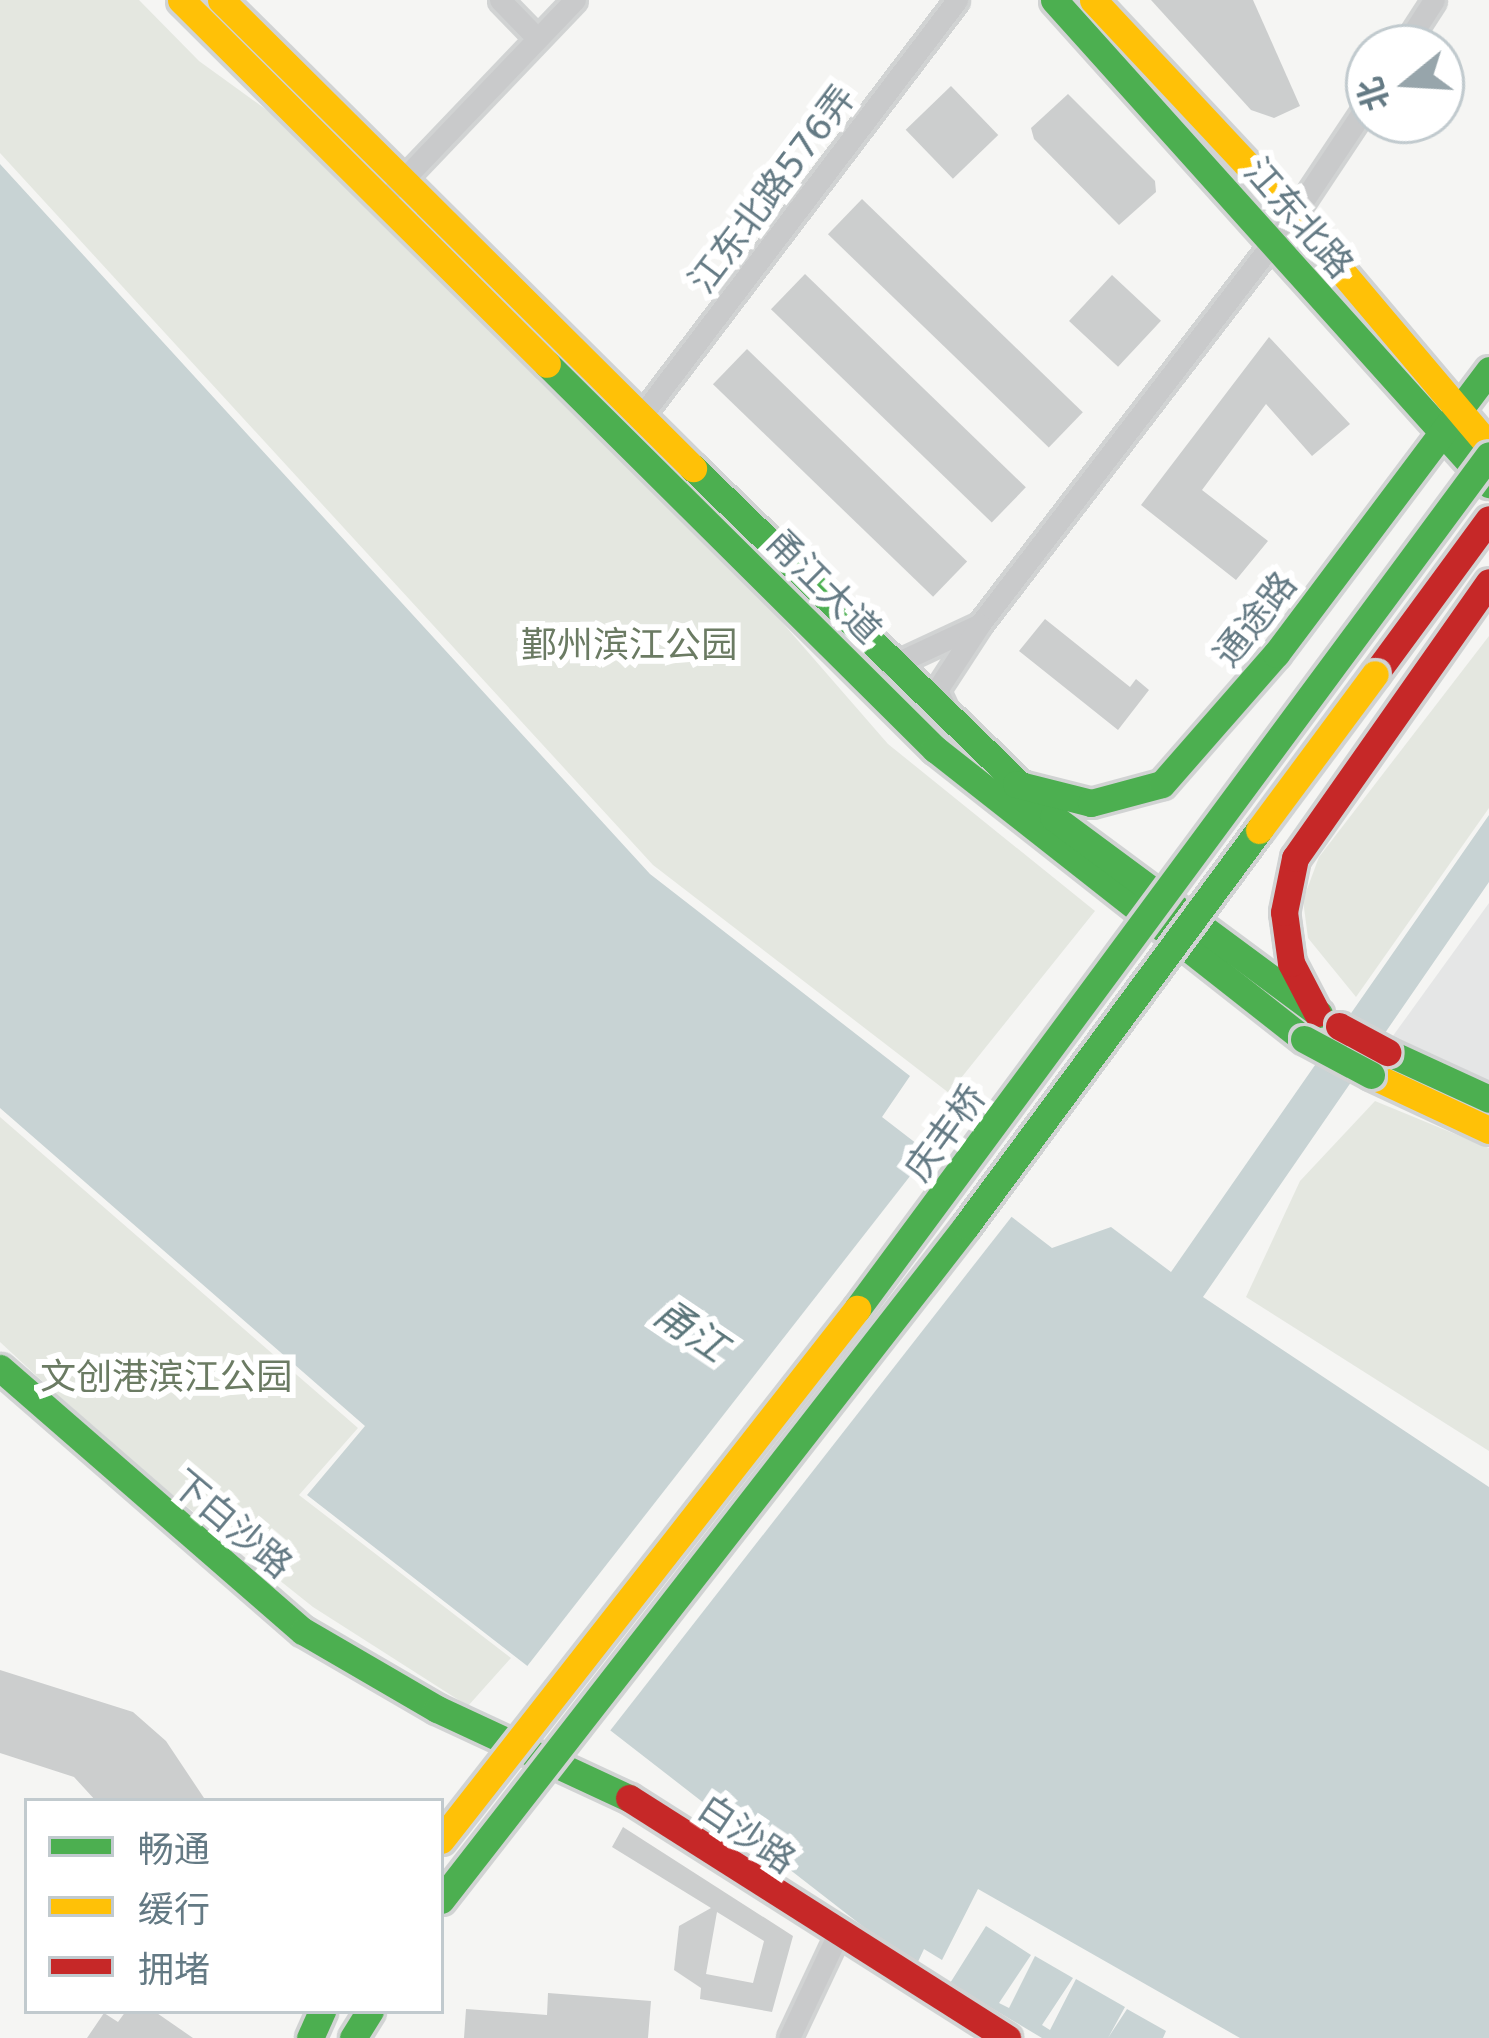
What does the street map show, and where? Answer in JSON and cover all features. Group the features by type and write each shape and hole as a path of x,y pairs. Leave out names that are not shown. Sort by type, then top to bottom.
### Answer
{"main road":[{"name":"甬江大道","path":"181,0 377,202 935,749 1304,1039 1489,1099"},
{"name":"甬江大道","path":"221,0 400,184 1016,784 1328,1019 1379,1064 1489,1130"},
{"name":"江东北路","path":"1054,0 1274,241 1439,437 1489,484"},
{"name":"江东北路","path":"1093,0 1294,215 1489,450"},
{"name":"通途路","path":"1016,784 1091,803 1162,784 1276,654 1489,370"},
{"name":"庆丰桥","path":"444,1836 938,1205 1489,450"},
{"name":"庆丰桥","path":"444,1896 981,1208 1489,519"},
{"path":"1328,1019 1291,963 1284,912 1295,858 1489,582"},
{"name":"下白沙路","path":"0,1368 304,1630 437,1708"},
{"name":"白沙路","path":"437,1708 578,1771 1007,2038"}],"street":[{"path":"500,0 537,38"},
{"path":"377,202 400,184 575,0"},
{"name":"江东北路576弄","path":"639,419 957,0"},
{"path":"955,728 937,690 980,624 1294,215 1345,138"},
{"path":"890,666 980,624"},
{"path":"444,1872 517,1783 556,1768 578,1771"},
{"path":"788,2038 837,1936"}],"shaded area":[{"path":"1489,903 1489,1083 1390,1040"}],"green space":[{"name":"鄞州滨江公园","path":"0,0 139,0 199,61 271,113 694,521 888,744 1095,911 949,1093 653,865 0,153"},
{"path":"1489,636 1489,808 1356,997 1308,938 1303,900 1319,857"},
{"path":"1375,1101 1489,1148 1489,1451 1246,1297 1300,1181"},
{"name":"文创港滨江公园","path":"0,1117 358,1428 299,1495 511,1658 468,1706 313,1607 121,1454 0,1342"}],"water":[{"name":"甬江","path":"0,164 650,874 910,1076 882,1117 1052,1248 1111,1227 1171,1272 1489,815 1489,882 1203,1297 1489,1487 1489,2038 1042,2038 892,1949 307,1495 365,1426 0,1108"}],"pier":[{"path":"932,1148 1015,1213 606,1736 523,1671"},
{"path":"978,1889 1240,2038 1163,2038 1166,2031 1127,2009 1108,2038 1125,2007 1076,1979 1050,2030 1042,2025 1073,1978 1035,1956 1009,2008 999,2003 1031,1955 986,1926 947,1988 915,1968 924,1949 942,1960"}],"building":[{"path":"1151,0 1253,0 1300,106 1274,118 1251,110"},
{"path":"951,86 998,135 953,179 906,130"},
{"path":"1068,94 1155,181 1156,192 1119,225 1034,139 1031,128"},
{"path":"862,199 1083,412 1049,448 828,234"},
{"path":"805,274 1026,487 992,523 771,309"},
{"path":"1112,275 1161,321 1118,367 1069,321"},
{"path":"1269,337 1350,424 1312,456 1266,404 1202,490 1268,541 1236,580 1141,505"},
{"path":"747,349 967,562 933,597 713,384"},
{"path":"1045,619 1130,687 1136,679 1149,690 1118,730 1019,651"},
{"path":"0,1670 133,1712 166,1741 204,1798 93,1798 74,1777 0,1753"},
{"path":"623,1827 793,1936 772,2012 700,1999 701,1988 674,1970 679,1926 711,1908 612,1847","holes":["717,1912 764,1941 753,1983 706,1974"]},
{"path":"548,1993 651,2001 648,2038 464,2038 466,2009 547,2015"},
{"path":"103,2014 118,2022 124,2014 158,2014 193,2038 87,2038"}],"traffic: fast":[{"path":"1054,0 1489,484"},
{"path":"547,364 935,749 1304,1039"},
{"path":"1016,784 1091,803 1162,784 1276,654 1489,370"},
{"path":"857,1309 1489,455"},
{"path":"693,468 1053,817 1319,1014"},
{"path":"444,1896 966,1226 1259,830"},
{"path":"1304,1039 1371,1075"},
{"path":"1387,1052 1489,1099"},
{"path":"0,1368 303,1631 437,1709 629,1798"},
{"path":"310,2038 321,2014"},
{"path":"353,2038 368,2014"}],"traffic: slow":[{"path":"181,0 547,364"},
{"path":"221,0 693,468"},
{"path":"1093,0 1294,215 1489,446"},
{"path":"1259,830 1375,674"},
{"path":"1371,1075 1489,1130"},
{"path":"444,1836 857,1309"}],"traffic: jam":[{"path":"1375,674 1489,519"},
{"path":"1317,1013 1291,963 1284,912 1295,858 1489,582"},
{"path":"1339,1026 1387,1052"},
{"path":"629,1798 1007,2038"}]}
